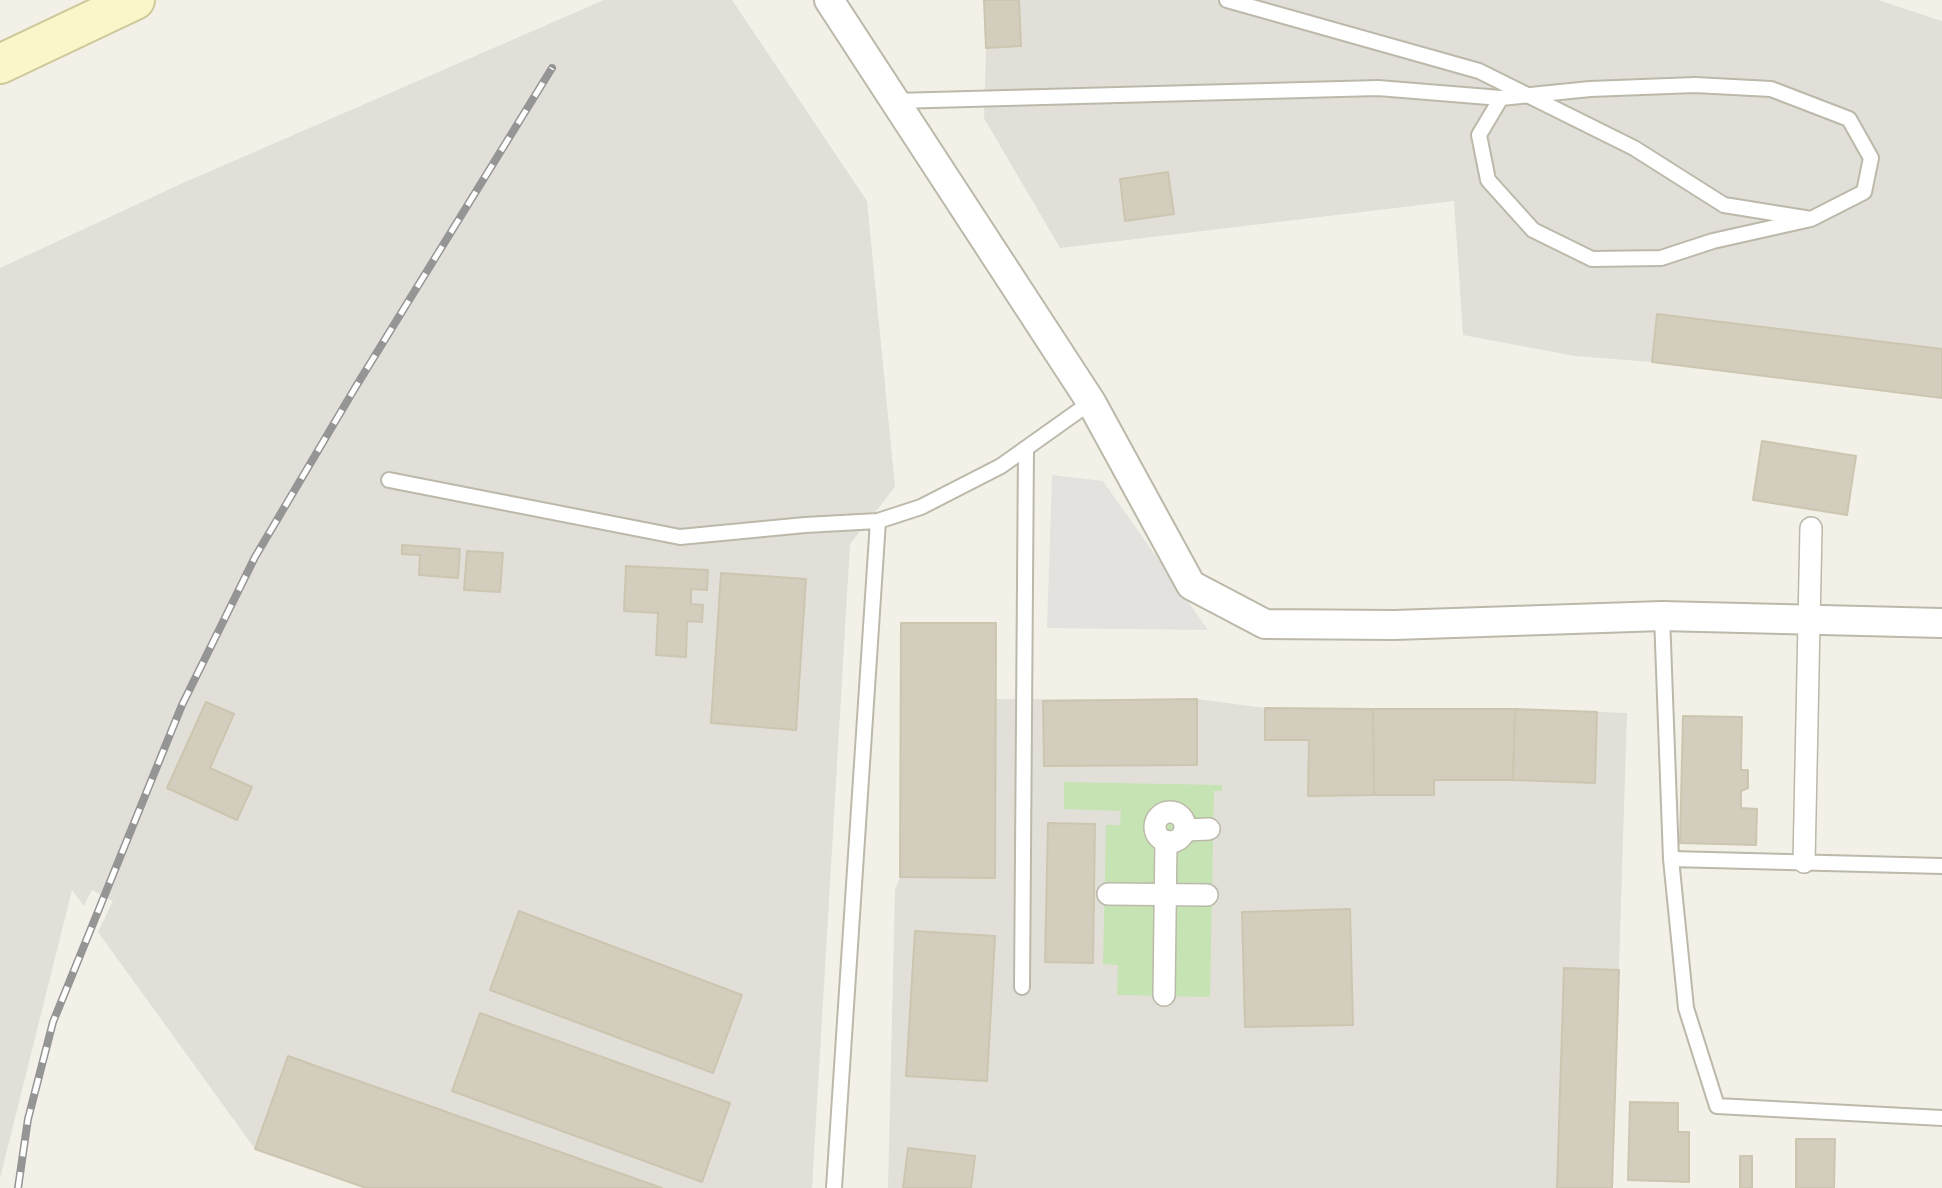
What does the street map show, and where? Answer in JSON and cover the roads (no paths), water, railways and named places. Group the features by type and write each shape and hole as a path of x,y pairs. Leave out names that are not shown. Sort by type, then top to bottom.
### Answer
{"main road":[{"path":"0,64 135,0"}],"street":[{"path":"829,0 1091,402 1191,585 1265,624 1394,625 1662,617 1942,623"},
{"path":"1804,862 1811,528"},
{"path":"1164,995 1166,841 1155,831 1155,822 1161,814 1171,811 1181,815 1186,824 1185,830 1209,830"},
{"path":"1108,894 1208,895"}],"lane":[{"path":"1227,0 1479,71 1634,148 1724,205 1811,219"},
{"path":"895,101 1378,88 1501,98 1590,89 1695,85 1771,89 1849,119 1871,158 1864,192 1811,219 1713,241 1661,258 1592,259 1532,230 1488,180 1479,135 1501,98"},
{"path":"389,480 680,537 878,521 921,507 1001,466 1091,402"},
{"path":"1022,987 1026,448"},
{"path":"834,1188 878,521"},
{"path":"1662,617 1671,859 1686,1008 1717,1106 1942,1118"},
{"path":"1671,859 1942,866"}],"railway":[{"path":"18,1188 28,1119 53,1022 182,705 255,557 355,388 552,68"}]}
